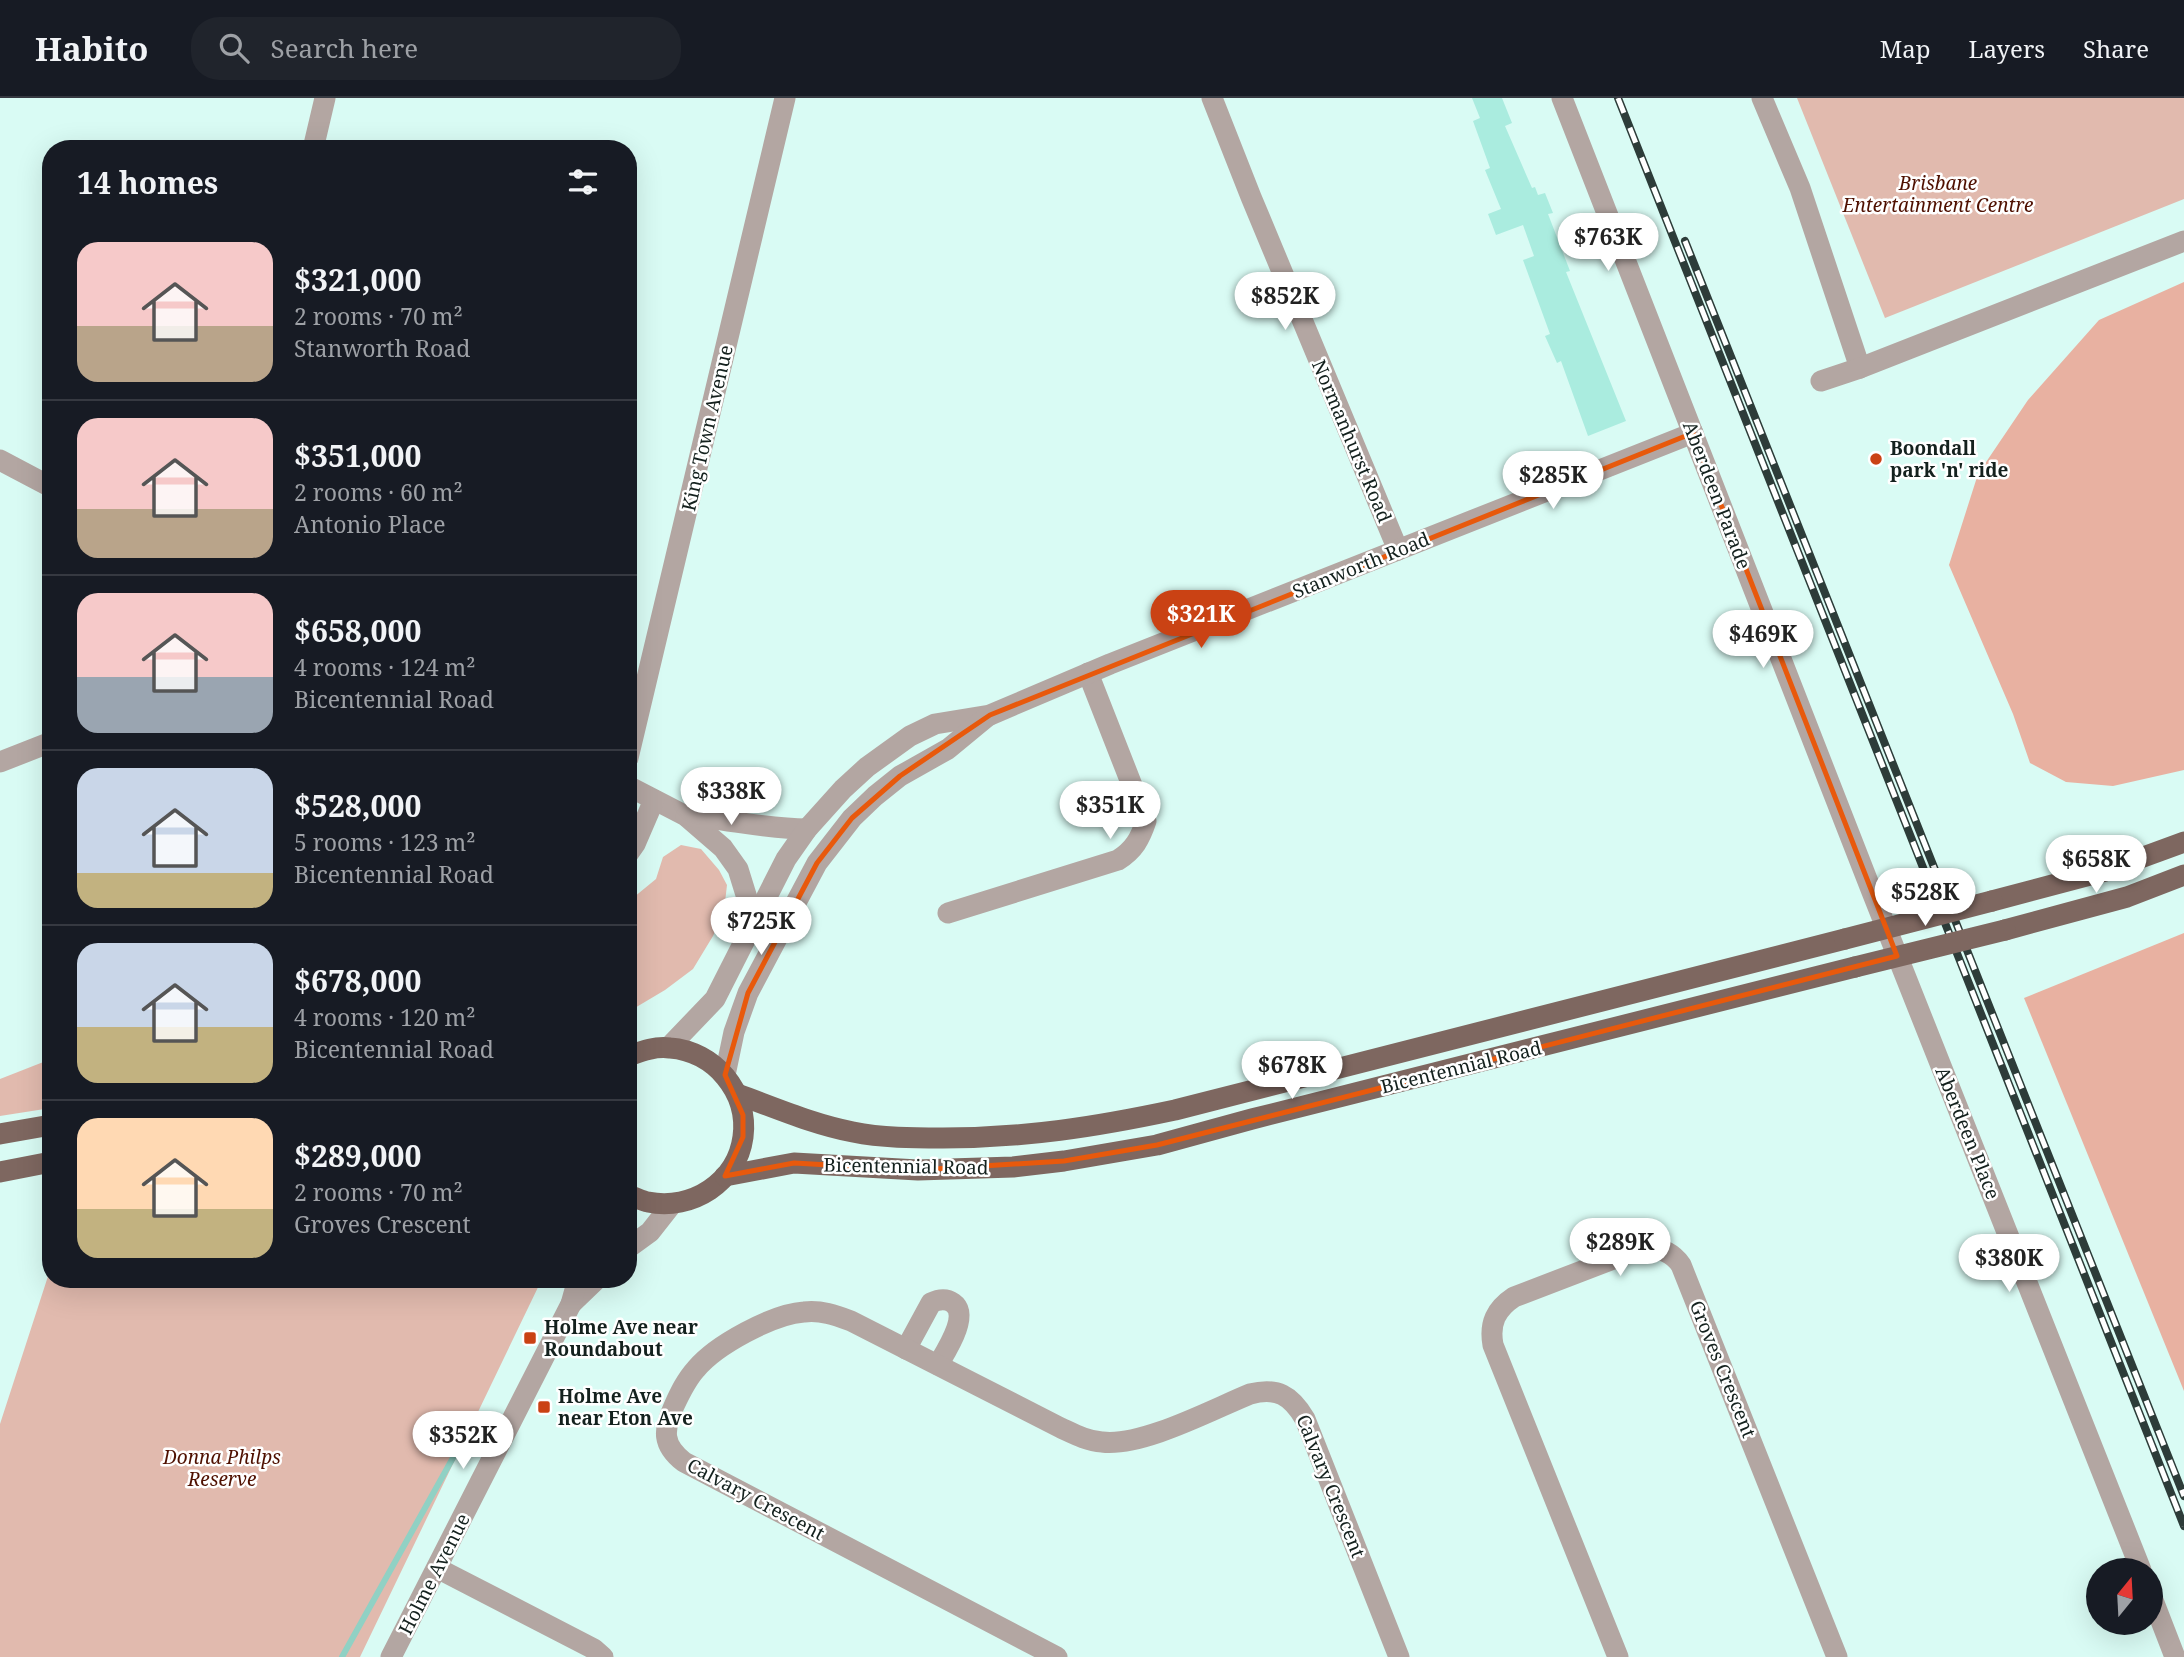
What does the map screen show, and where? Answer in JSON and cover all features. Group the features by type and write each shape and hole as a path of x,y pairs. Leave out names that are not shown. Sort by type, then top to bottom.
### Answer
{"main road":[{"name":"Bicentennial Road","path":"737,1094 802,1120 881,1136 981,1138 1042,1134 1097,1126 1175,1110 1992,901 2105,871 2184,842"},
{"name":"Bicentennial Road","path":"725,1176 794,1163 918,1170 1013,1167 1157,1145 2005,930 2127,897 2184,875"},
{"path":"637,1053 648,1049 669,1048 690,1051 709,1061 725,1075 737,1094 743,1115 743,1137 737,1158 725,1176 710,1190 692,1200 673,1204 637,1198"},
{"path":"0,1134 42,1127"},
{"path":"0,1172 42,1164"}],"street":[{"path":"315,140 325,98"},
{"name":"King Town Avenue","path":"637,720 785,98"},
{"name":"Normanhurst Road","path":"1212,98 1398,550"},
{"name":"Aberdeen Parade","path":"1562,98 1872,892"},
{"path":"1762,98 1800,188 1860,368"},
{"path":"1821,381 2184,241"},
{"name":"Stanworth Road","path":"669,1048 715,999 786,859 807,829 867,767 910,736 935,724 990,715 1088,673 1693,433"},
{"path":"0,460 42,482"},
{"path":"948,913 1118,860 1137,844 1146,821 1088,673"},
{"name":"Stanworth Road","path":"725,1075 733,1032 748,993 796,899 836,837 852,818 900,776 948,749 990,715"},
{"path":"0,762 42,746"},
{"path":"637,791 686,816 732,859 738,869 755,924"},
{"path":"637,839 654,800"},
{"path":"686,816 807,829"},
{"name":"Aberdeen Place","path":"1872,892 2136,1558"},
{"path":"637,1241 650,1232 673,1204"},
{"name":"Groves Crescent","path":"1618,1657 1493,1345 1492,1324 1497,1312 1514,1297 1616,1257 1651,1247 1676,1258 1681,1265 1837,1657"},
{"name":"Holme Avenue","path":"391,1657 571,1304 575,1288"},
{"name":"Holme Avenue","path":"571,1304 588,1288"},
{"path":"906,1349 932,1303 938,1299 951,1301 960,1315 938,1365"},
{"name":"Calvary Crescent","path":"1057,1657 684,1462 668,1445 666,1426 683,1388 695,1370 729,1342 769,1321 802,1312 833,1314 851,1321 1061,1428 1082,1438 1100,1442 1120,1443 1142,1438 1257,1392 1276,1392 1297,1406 1305,1419 1399,1657"},
{"path":"437,1568 594,1649 603,1657"},
{"path":"2163,1626 2175,1657"}],"highlighted area":[{"path":"1693,433 1897,956 1157,1145 1064,1161 918,1170 794,1163 725,1176 743,1137 743,1115 725,1075 748,993 817,863 852,818 900,776 990,715"}],"green space":[{"name":"Brisbane Entertainment Centre","path":"1797,98 2184,98 2184,199 1885,318"},
{"path":"681,845 701,849 719,870 727,885 724,911 693,969 637,1007 637,895 656,879 663,857"},
{"path":"42,1063 42,1109 0,1116 0,1079"},
{"name":"Donna Philps Reserve","path":"44,1288 538,1288 360,1657 0,1657 0,1424"}],"shaded area":[{"path":"2184,282 2184,770 2113,786 2066,782 2030,763 2013,714 1949,565 1978,474 2028,400 2099,320"},
{"path":"2184,933 2184,1391 2024,998"}],"building":[{"path":"1472,98 1502,98 1512,123 1505,126 1532,188 1535,187 1538,195 1545,193 1553,213 1548,214 1570,271 1566,272 1626,421 1588,436 1561,361 1557,363 1545,336 1550,334 1523,260 1534,256 1523,225 1496,235 1488,214 1501,209 1485,170 1490,168 1473,121 1480,118"}],"waterway":[{"path":"342,1657 469,1429"}],"railway":[{"path":"1618,98 2184,1526"},
{"path":"1685,241 2184,1496"}],"place":[{"name":"Boondall park 'n' ride","path":"1876,459"},
{"name":"Holme Ave near Roundabout","path":"530,1338"},
{"name":"Holme Ave near Eton Ave","path":"544,1407"}]}
